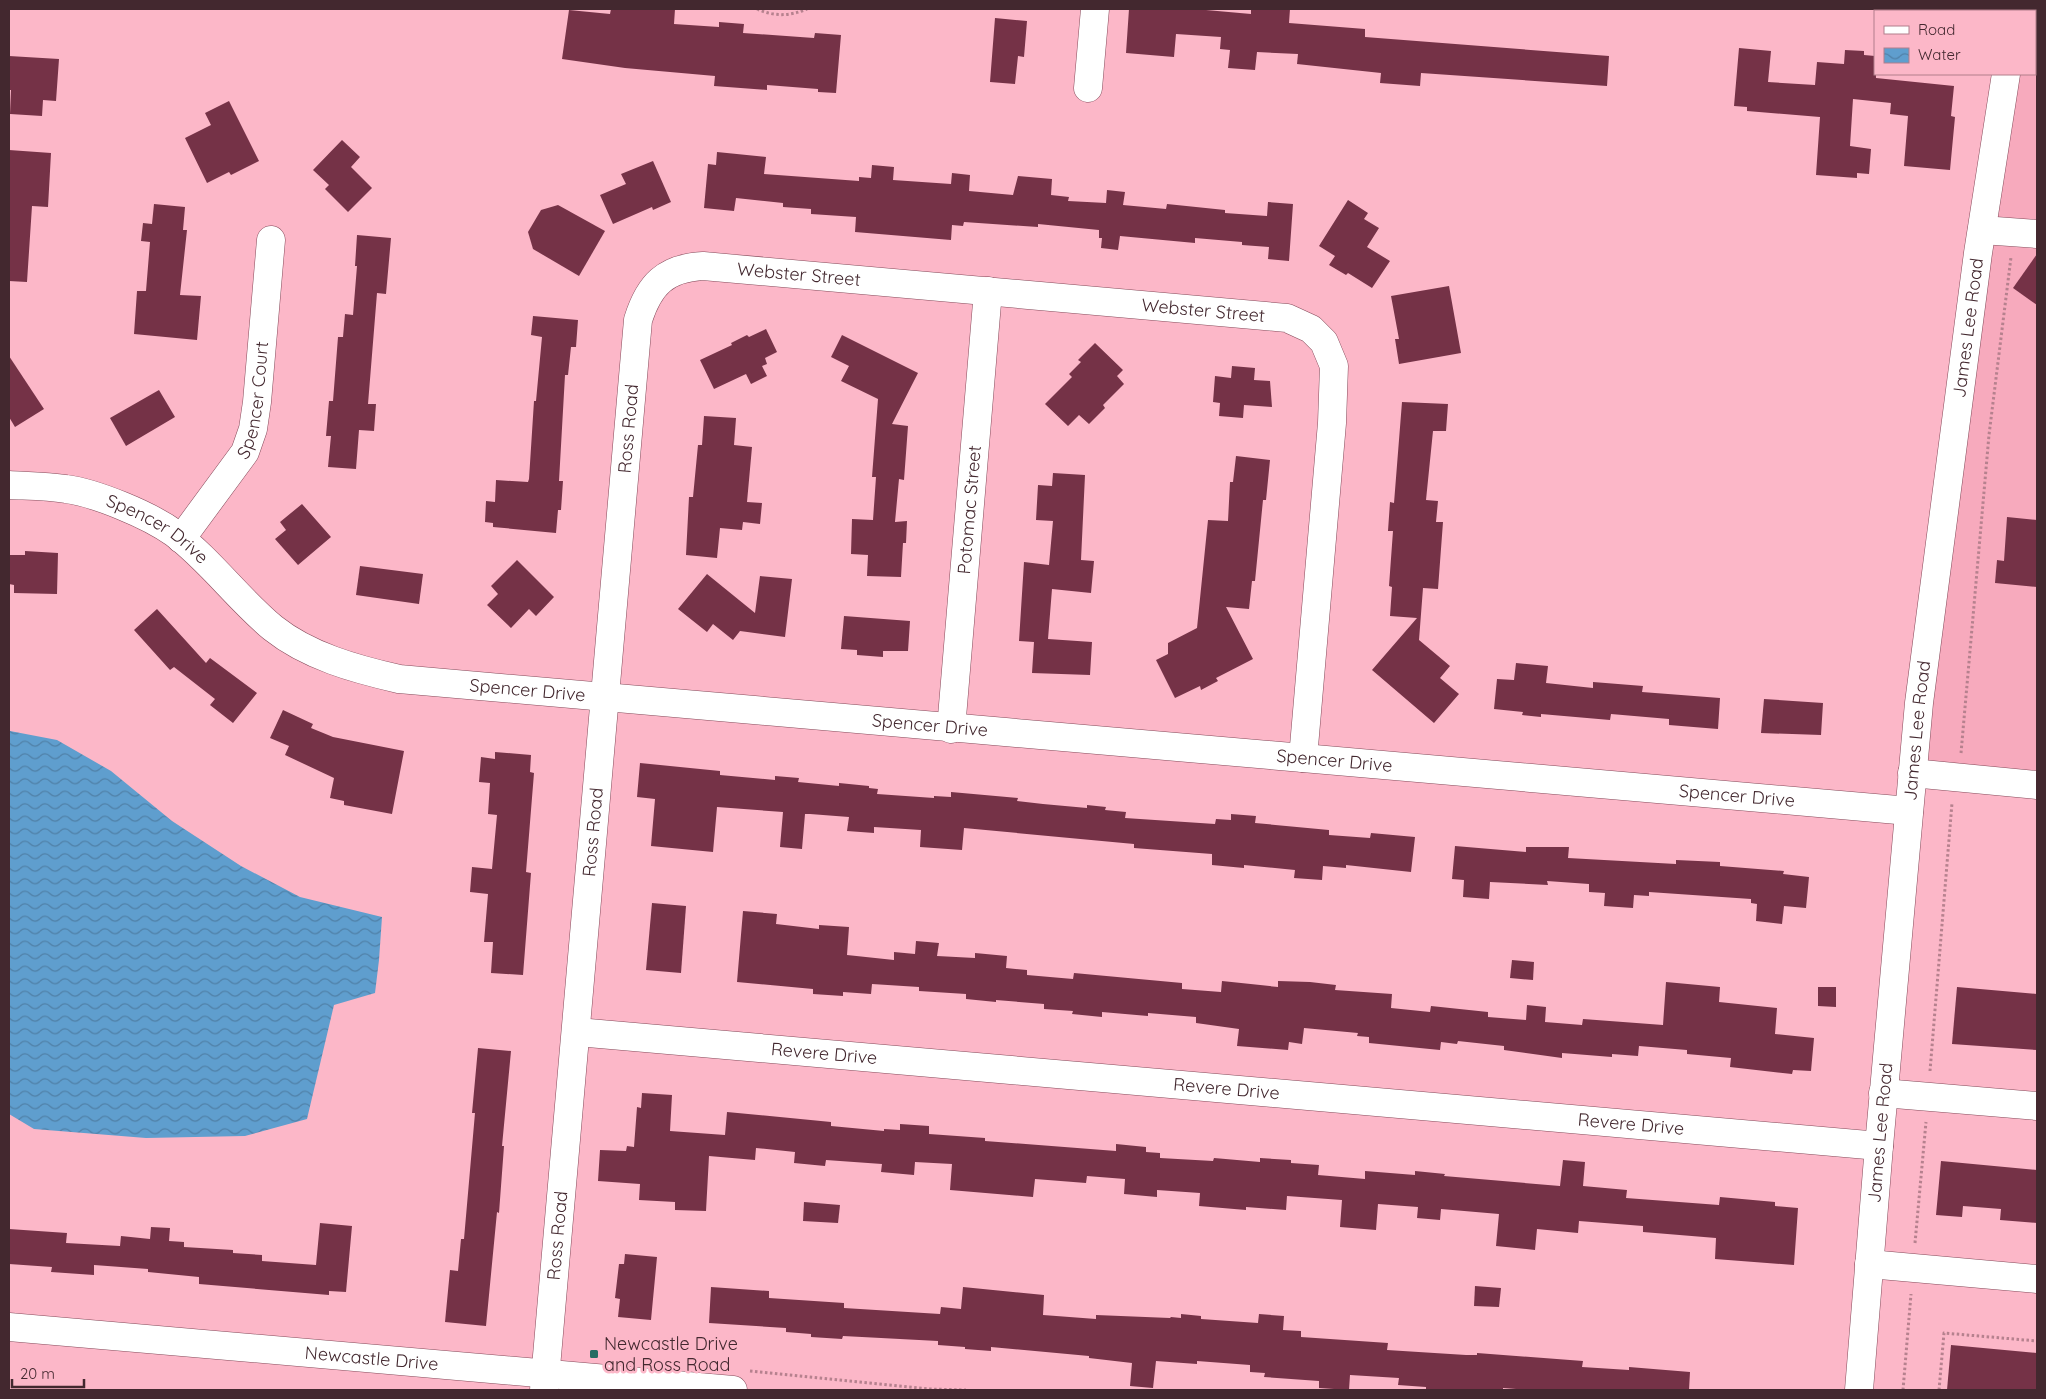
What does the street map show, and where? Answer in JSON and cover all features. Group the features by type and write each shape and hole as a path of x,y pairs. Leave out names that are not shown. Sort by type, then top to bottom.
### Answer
{"street":[{"path":"1088,88 1095,9"},
{"name":"James Lee Road","path":"1859,1390 1878,1146 1919,704 1982,230 2006,75"},
{"path":"1982,230 2026,233"},
{"name":"Spencer Court","path":"181,539 245,452 253,429 271,240"},
{"name":"Webster Street","path":"660,280 672,272 686,267 703,266 1287,318 1311,329 1324,342 1334,366 1332,413 1303,758"},
{"name":"Ross Road","path":"545,1382 638,320 643,304 652,288 660,280"},
{"name":"Potomac Street","path":"951,729 988,291"},
{"name":"Spencer Drive","path":"9,485 67,489 93,495 127,508 173,532 274,628 305,648 356,669 399,679 951,729 1908,811"},
{"path":"1912,774 2037,784"},
{"name":"Revere Drive","path":"577,1032 1878,1146"},
{"path":"1883,1093 2037,1106"},
{"path":"1869,1264 2037,1279"},
{"name":"Newcastle Drive","path":"9,1327 545,1382 733,1390"}],"path":[{"path":"757,9 769,14 780,15 792,14 807,9"},
{"path":"1903,1390 1953,793 1959,778 1989,435 2026,233"},
{"path":"1938,1390 1944,1333 2037,1341"}],"shaded area":[{"path":"2037,9 2037,220 1997,217 2018,75 2036,75 2036,10 2024,10"},
{"path":"1992,245 2037,249 2037,771 1926,761 1931,705"}],"water":[{"path":"10,731 57,740 111,771 172,821 241,866 300,897 382,917 375,993 334,1005 307,1119 245,1136 146,1138 34,1129 9,1114"}],"building":[{"path":"611,9 675,9 674,24 719,27 719,22 744,24 743,33 814,38 815,33 841,35 836,93 818,92 818,89 767,85 767,90 714,86 715,76 625,68 562,59 569,10 610,14"},
{"path":"1129,9 1206,9 1251,14 1251,9 1290,9 1289,23 1365,29 1365,37 1609,56 1607,86 1421,73 1420,86 1380,83 1381,73 1297,64 1298,54 1257,52 1255,70 1228,68 1230,50 1220,49 1221,37 1176,34 1174,57 1126,53"},
{"path":"995,18 1027,21 1024,57 1018,56 1015,84 990,82"},
{"path":"1739,48 1771,51 1768,82 1815,85 1817,62 1844,64 1845,50 1864,51 1864,55 1874,56 1874,75 1876,75 1876,78 1954,86 1951,116 1955,117 1950,170 1904,166 1908,116 1890,114 1891,103 1853,99 1850,146 1871,149 1869,174 1857,173 1857,178 1816,175 1820,117 1747,111 1747,107 1734,106"},
{"path":"9,56 59,59 56,101 43,100 42,116 10,114"},
{"path":"229,101 259,161 231,175 229,172 207,183 185,138 211,125 205,113"},
{"path":"342,140 360,157 351,167 372,188 348,212 325,189 329,185 313,170"},
{"path":"9,150 51,153 48,207 32,206 27,282 9,281"},
{"path":"717,152 766,157 764,174 859,181 859,177 871,178 872,165 894,167 893,180 951,184 952,173 970,175 969,191 1013,195 1018,176 1052,179 1051,195 1069,197 1068,201 1106,203 1107,190 1125,192 1123,205 1166,209 1167,204 1225,210 1225,213 1267,216 1268,202 1293,204 1289,261 1268,259 1269,247 1242,245 1242,242 1195,238 1195,243 1120,236 1118,250 1101,248 1102,238 1099,238 1099,230 1038,224 1038,227 964,222 963,226 952,225 951,240 855,232 856,217 811,214 811,209 783,207 783,203 736,198 734,211 704,208 708,164 716,165"},
{"path":"653,161 671,202 653,210 652,207 613,224 600,195 626,184 621,174"},
{"path":"1348,200 1368,213 1364,219 1379,228 1367,247 1390,261 1372,288 1348,273 1346,275 1329,265 1335,256 1319,246"},
{"path":"154,204 185,207 183,230 187,230 180,295 201,296 197,340 134,334 137,291 146,291 150,242 141,241 143,223 152,224"},
{"path":"558,205 605,231 579,276 533,249 528,232 541,210"},
{"path":"357,235 391,238 386,294 377,293 368,404 376,404 374,431 359,430 356,469 328,467 331,436 326,436 329,401 333,401 338,337 343,337 345,314 353,315 357,266 355,266"},
{"path":"2037,254 2037,305 2013,288"},
{"path":"1449,286 1461,353 1399,364 1395,339 1399,339 1391,296"},
{"path":"533,316 578,320 576,347 571,347 568,375 565,375 559,481 563,481 561,510 558,510 556,533 493,527 493,523 485,522 486,501 495,502 496,480 528,482 529,479 534,401 536,401 542,337 531,335"},
{"path":"766,329 777,352 765,358 767,364 762,366 767,376 751,384 746,374 714,389 700,360 732,345 731,343 747,335 749,337"},
{"path":"842,335 918,373 892,424 908,426 904,480 899,479 895,522 907,521 906,543 903,543 901,577 867,576 868,555 851,554 852,519 873,520 876,477 872,477 878,399 841,381 849,366 831,357"},
{"path":"1095,343 1123,370 1117,376 1124,384 1103,405 1105,408 1089,424 1079,415 1068,426 1045,404 1072,377 1069,374 1081,362 1078,360"},
{"path":"9,356 44,409 15,427 9,417"},
{"path":"1232,366 1255,368 1254,380 1270,381 1272,407 1244,405 1243,418 1219,416 1220,403 1213,402 1215,376 1231,378"},
{"path":"159,390 175,417 126,446 110,418"},
{"path":"1402,402 1448,404 1446,431 1433,431 1426,500 1438,501 1436,522 1443,522 1438,589 1423,588 1419,640 1450,666 1440,678 1459,694 1434,723 1372,670 1417,618 1390,616 1392,587 1389,586 1393,531 1388,531 1390,502 1394,503"},
{"path":"704,416 736,418 734,445 752,447 747,502 762,503 760,524 743,522 742,530 720,528 717,558 686,555 689,497 693,497 698,445 702,445"},
{"path":"1236,456 1270,460 1266,500 1263,500 1255,581 1252,581 1249,609 1226,607 1253,659 1216,678 1218,681 1201,690 1200,686 1175,698 1156,660 1168,654 1168,643 1197,628 1208,520 1228,521 1230,482 1233,482"},
{"path":"1053,473 1085,475 1081,560 1094,561 1091,593 1052,589 1048,639 1092,642 1090,675 1032,673 1034,642 1019,641 1024,562 1049,565 1053,521 1036,520 1038,485 1052,486"},
{"path":"302,504 331,537 298,565 275,539 286,530 280,522"},
{"path":"2007,517 2037,520 2037,587 1995,583 1997,560 2004,561"},
{"path":"25,551 58,553 57,594 14,593 14,585 9,584 9,555 25,555"},
{"path":"517,560 554,597 536,616 529,609 511,628 487,605 498,594 491,586"},
{"path":"360,566 423,574 419,604 356,595"},
{"path":"707,574 755,613 760,576 792,579 785,637 740,631 733,640 713,624 707,632 678,609"},
{"path":"157,609 206,663 210,658 257,693 233,723 210,705 215,699 174,667 170,670 134,630"},
{"path":"844,616 910,621 908,651 883,651 883,657 857,655 857,650 841,649"},
{"path":"1516,663 1548,666 1546,683 1593,688 1593,682 1643,686 1642,692 1720,698 1718,729 1669,725 1669,719 1611,714 1610,720 1541,714 1541,717 1522,715 1523,712 1494,709 1497,679 1514,680"},
{"path":"1764,699 1823,703 1821,735 1761,733"},
{"path":"283,710 313,724 311,728 333,737 404,751 392,814 344,805 344,801 330,798 334,778 285,755 289,746 270,738"},
{"path":"495,752 531,755 530,772 534,773 526,872 531,873 523,975 491,973 493,942 484,942 488,894 470,892 472,867 492,869 497,815 488,814 490,783 479,782 481,757 495,759"},
{"path":"640,763 720,771 720,775 775,780 775,776 799,778 798,782 839,786 839,783 869,786 869,788 878,789 877,794 934,798 934,796 951,797 951,792 1018,798 1017,801 1043,804 1087,808 1087,805 1106,807 1105,810 1126,812 1125,818 1215,824 1216,819 1231,820 1231,814 1256,816 1255,823 1329,830 1329,835 1370,838 1371,833 1415,837 1411,872 1346,865 1346,868 1323,866 1322,880 1294,878 1295,870 1244,865 1244,868 1212,865 1212,854 1134,848 1134,844 964,828 962,850 920,847 921,830 874,827 874,833 847,831 849,817 810,814 805,814 802,849 780,847 783,812 717,807 713,852 651,846 655,799 637,797"},
{"path":"1455,846 1526,852 1526,847 1569,847 1568,858 1676,864 1676,860 1720,862 1720,866 1784,871 1783,874 1809,877 1806,908 1784,906 1782,924 1756,921 1757,904 1751,903 1751,899 1649,892 1649,896 1634,895 1633,908 1604,906 1605,893 1589,892 1589,884 1547,881 1548,885 1490,882 1489,899 1463,897 1464,880 1452,879"},
{"path":"652,903 686,906 681,973 646,970"},
{"path":"743,911 777,914 776,924 819,929 819,925 849,927 847,955 894,960 894,952 915,954 916,941 939,943 937,956 975,958 975,953 1007,956 1006,968 1027,970 1027,975 1073,979 1074,973 1182,983 1182,989 1221,992 1222,981 1278,987 1278,981 1310,982 1336,985 1335,990 1392,994 1391,1008 1430,1012 1431,1006 1488,1012 1488,1017 1526,1020 1527,1005 1546,1007 1545,1022 1582,1025 1583,1019 1663,1025 1666,982 1720,987 1719,1002 1777,1008 1775,1034 1814,1038 1811,1071 1793,1070 1792,1074 1730,1067 1731,1058 1687,1054 1687,1050 1639,1046 1638,1056 1612,1054 1612,1057 1562,1053 1562,1058 1504,1050 1504,1046 1458,1041 1457,1044 1441,1042 1440,1050 1369,1043 1369,1037 1357,1036 1358,1033 1304,1028 1302,1044 1289,1042 1288,1050 1237,1046 1239,1029 1196,1023 1196,1017 1148,1013 1148,1016 1102,1012 1102,1017 1072,1014 1073,1011 1044,1009 1044,1004 966,999 966,994 919,991 919,987 872,984 871,994 843,992 843,996 813,994 813,989 737,982"},
{"path":"1512,960 1534,962 1533,980 1510,978"},
{"path":"1818,987 1836,987 1836,1007 1818,1006"},
{"path":"1957,987 2037,994 2037,1050 1952,1044"},
{"path":"478,1048 511,1051 502,1146 504,1146 499,1213 497,1212 486,1326 445,1322 450,1270 458,1271 461,1239 464,1239 475,1113 472,1113"},
{"path":"642,1093 672,1095 670,1131 725,1135 727,1112 831,1122 831,1126 884,1131 884,1129 900,1130 900,1124 929,1126 929,1134 985,1138 985,1141 1116,1151 1116,1144 1146,1147 1146,1152 1160,1153 1160,1158 1213,1161 1214,1158 1260,1162 1260,1158 1291,1160 1291,1163 1319,1165 1318,1175 1365,1179 1365,1171 1415,1175 1415,1171 1445,1174 1444,1176 1560,1186 1563,1160 1585,1162 1583,1186 1627,1190 1626,1198 1719,1205 1720,1197 1775,1202 1775,1206 1798,1208 1794,1265 1715,1259 1716,1238 1643,1232 1643,1226 1579,1221 1578,1233 1537,1229 1535,1250 1496,1246 1499,1214 1441,1209 1440,1220 1417,1218 1418,1207 1378,1204 1376,1230 1340,1227 1342,1200 1287,1196 1286,1210 1246,1207 1246,1210 1199,1206 1200,1193 1157,1190 1157,1197 1124,1194 1125,1179 1087,1176 1086,1183 1035,1179 1033,1197 950,1190 952,1164 915,1162 914,1175 881,1172 882,1164 826,1160 825,1166 794,1163 795,1152 756,1148 755,1160 709,1156 706,1211 675,1210 675,1202 639,1200 640,1184 598,1181 600,1150 626,1151 627,1146 634,1147 637,1107 641,1108"},
{"path":"1941,1161 2037,1170 2037,1223 2000,1220 2001,1209 1963,1206 1962,1217 1936,1215"},
{"path":"804,1202 840,1205 838,1223 803,1221"},
{"path":"320,1223 352,1226 346,1292 329,1291 329,1295 199,1284 199,1277 148,1272 148,1269 94,1265 94,1275 51,1272 52,1267 9,1264 9,1229 67,1233 66,1243 120,1246 121,1236 150,1239 151,1227 170,1228 169,1241 184,1242 184,1247 233,1250 233,1253 262,1255 262,1261 316,1265"},
{"path":"625,1254 657,1257 651,1320 618,1317 620,1299 615,1298 619,1264 624,1264"},
{"path":"1475,1286 1501,1288 1499,1307 1474,1306"},
{"path":"711,1287 769,1291 769,1298 844,1303 844,1308 940,1314 941,1307 961,1309 963,1287 1044,1295 1043,1315 1096,1319 1096,1315 1181,1318 1181,1314 1201,1316 1201,1319 1258,1323 1259,1314 1284,1316 1283,1330 1301,1331 1301,1337 1388,1343 1387,1350 1466,1355 1477,1355 1477,1353 1583,1361 1582,1367 1629,1370 1629,1367 1690,1372 1689,1390 1529,1390 1503,1388 1503,1390 1426,1390 1426,1387 1398,1385 1399,1378 1350,1375 1349,1390 1319,1388 1319,1381 1264,1377 1265,1373 1250,1372 1250,1365 1197,1361 1197,1364 1156,1361 1153,1388 1130,1386 1132,1363 1089,1358 1089,1356 991,1347 991,1351 965,1349 965,1347 938,1345 938,1341 843,1336 842,1339 811,1337 811,1334 786,1332 786,1328 709,1323"},
{"path":"1951,1345 2037,1353 2037,1390 1947,1390"}],"place":[{"name":"Newcastle Drive and Ross Road","path":"594,1354"}]}
